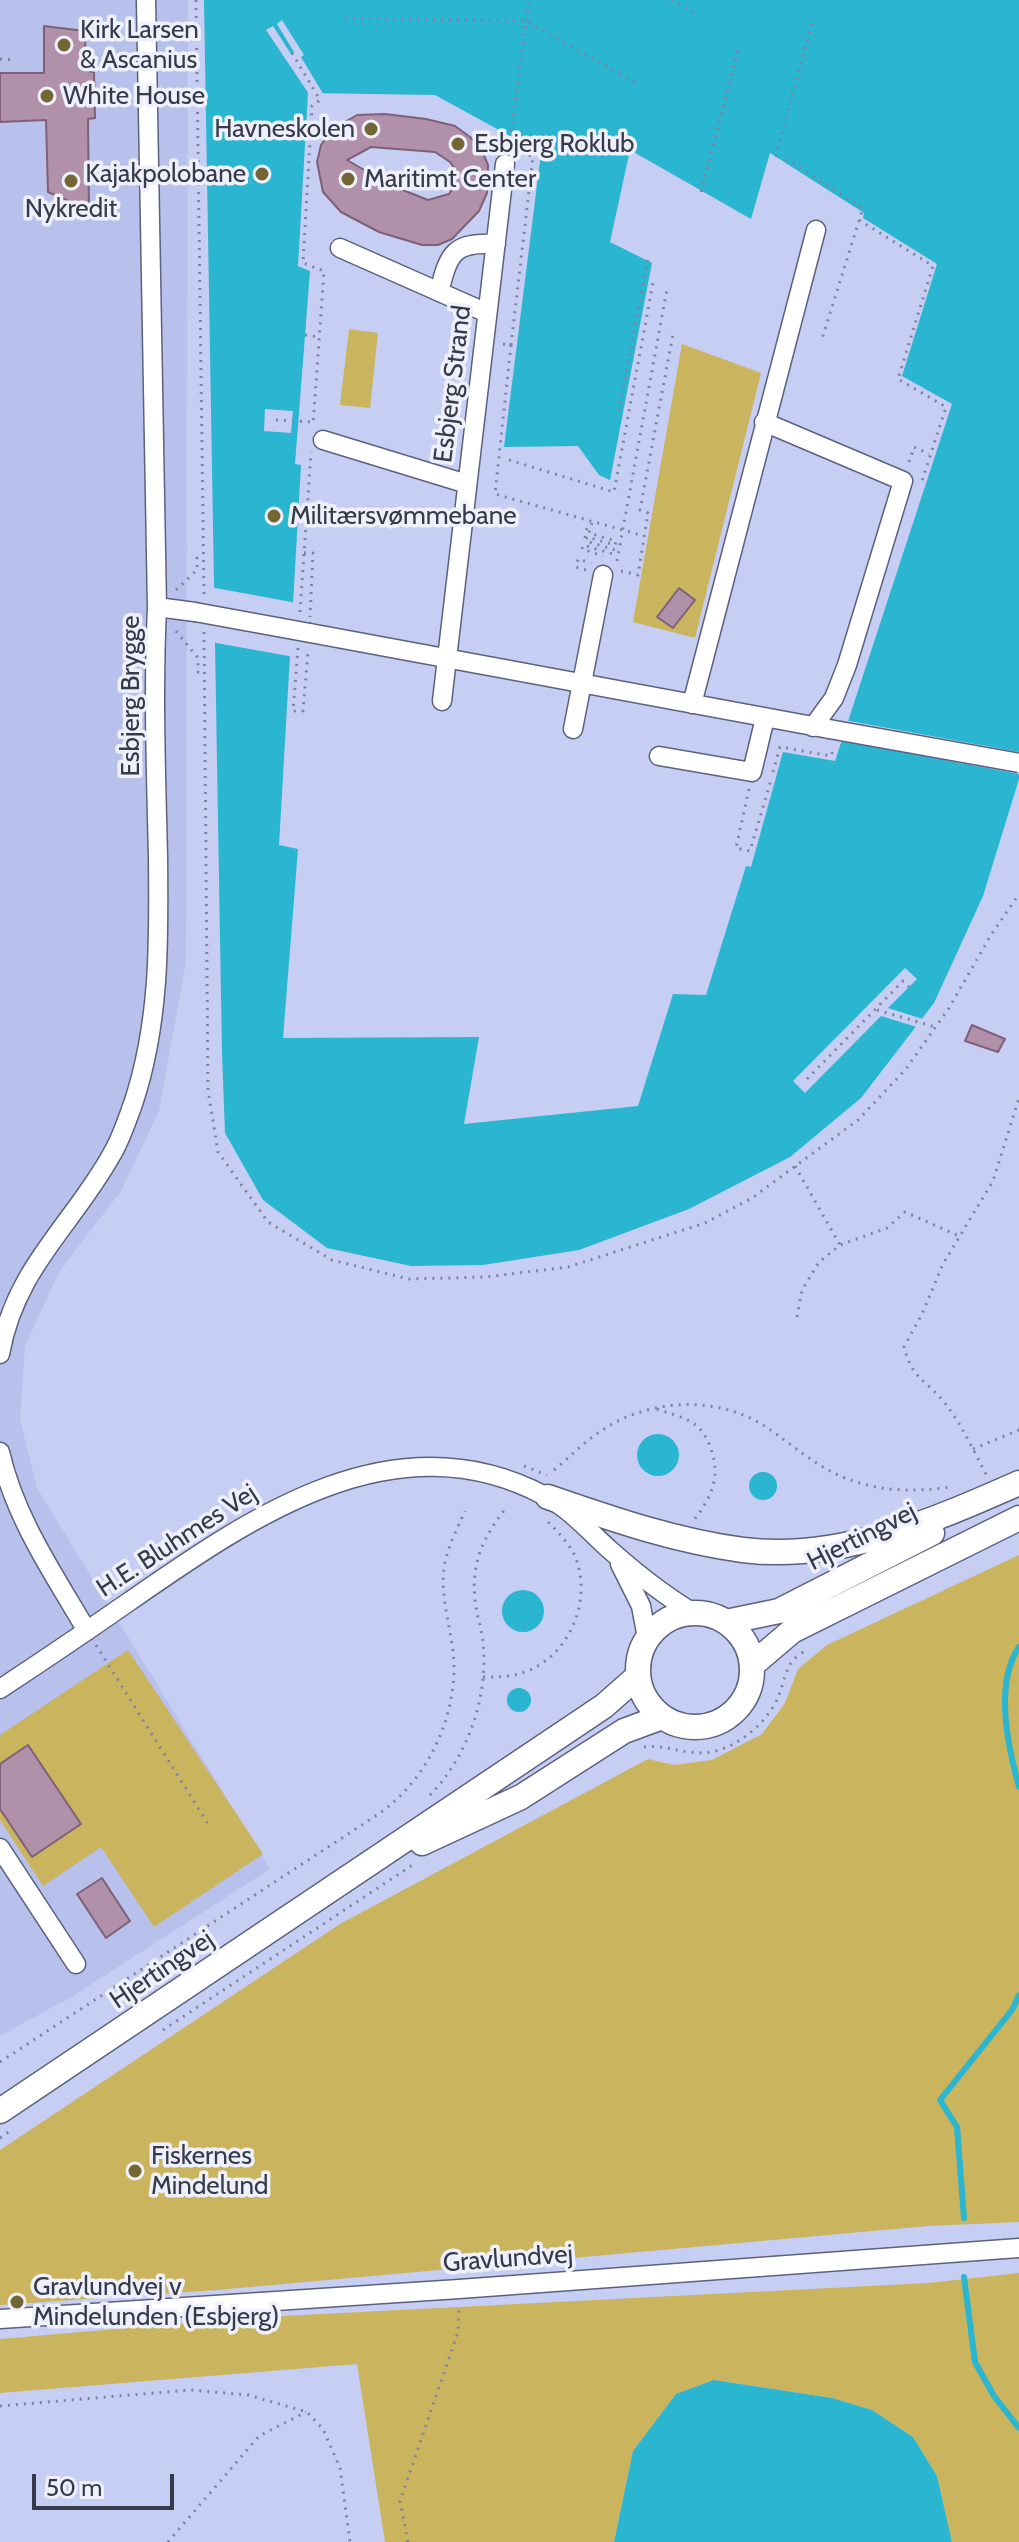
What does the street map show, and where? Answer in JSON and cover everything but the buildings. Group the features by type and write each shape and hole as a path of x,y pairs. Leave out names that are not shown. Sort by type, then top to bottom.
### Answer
{"main road":[{"path":"547,1497 680,1539 745,1550 804,1551 880,1538 1019,1486"},
{"name":"Hjertingvej","path":"726,1622 779,1611 1019,1486"},
{"name":"Hjertingvej","path":"752,1665 792,1631 1019,1518"},
{"path":"692,1612 710,1614 726,1622 739,1633 748,1648 752,1665 751,1683 744,1700 731,1714 715,1723 697,1727 679,1725 662,1717 650,1706 638,1676 639,1656 647,1638 659,1625 674,1616 692,1612"},
{"name":"Hjertingvej","path":"7,2120 355,1875 604,1706 638,1676"},
{"name":"Hjertingvej","path":"355,1875 521,1797 624,1731 662,1717"}],"street":[{"name":"Esbjerg Brygge","path":"0,1354 4,1333 22,1286 114,1153 133,1104 148,1049 157,988 157,607 146,0"},
{"name":"Esbjerg Strand","path":"442,701 505,164"},
{"path":"692,704 816,230"},
{"path":"439,292 447,261 457,249 473,243 496,244"},
{"path":"340,248 487,313"},
{"path":"764,422 903,481 847,665 821,728"},
{"path":"315,443 467,484"},
{"path":"573,729 611,563"},
{"path":"157,607 199,607 304,640 447,659 1019,763"},
{"path":"659,756 752,772 765,718"},
{"path":"0,1452 7,1483 30,1535 87,1631"},
{"name":"H.E. Bluhmes Vej","path":"0,1689 207,1547 283,1504 331,1484 387,1469 443,1467 488,1474 519,1483 547,1497 663,1595 692,1612"},
{"name":"H.E. Bluhmes Vej","path":"612,1551 628,1576 641,1606 647,1638"},
{"path":"0,1848 76,1964"},
{"name":"Gravlundvej","path":"0,2319 1019,2248"}],"path":[{"path":"196,0 204,558 199,607"},
{"path":"529,0 509,147 533,157 495,494 645,536"},
{"path":"671,0 695,13"},
{"path":"345,18 526,21 638,84"},
{"path":"776,157 812,23"},
{"path":"701,192 739,46"},
{"path":"292,53 320,100 312,106 303,263 324,271 313,422 315,443 300,616"},
{"path":"0,59 13,60"},
{"path":"786,159 863,208 822,339"},
{"path":"619,411 648,260"},
{"path":"509,460 614,492 653,283"},
{"path":"611,563 623,531 667,289"},
{"path":"590,522 582,549 638,575 648,513 640,510 673,334"},
{"path":"305,335 319,337"},
{"path":"484,341 511,345"},
{"path":"276,420 313,422"},
{"path":"903,481 914,447 931,455"},
{"path":"590,522 589,533 618,541"},
{"path":"586,537 615,545 618,541"},
{"path":"586,537 586,541 615,550 611,563"},
{"path":"204,558 197,558 197,570 157,607 198,658 198,672 205,673"},
{"path":"578,559 611,563 576,567 578,559"},
{"path":"204,630 208,1090 218,1152 268,1222 332,1260 409,1279 486,1277 568,1267 705,1223 752,1198 858,1120 906,1069 1019,894"},
{"path":"293,711 304,640"},
{"path":"807,1079 903,981 909,987"},
{"path":"875,1010 935,1027"},
{"path":"988,1477 944,1403 910,1368 904,1347 943,1264 993,1181 1019,1098"},
{"path":"795,1166 840,1245"},
{"path":"797,1317 802,1290 819,1262 840,1245 887,1228 905,1212 959,1236"},
{"path":"554,1470 602,1430 631,1415 654,1408 692,1404 745,1416 821,1467 873,1487 919,1492 959,1486"},
{"path":"654,1408 685,1419 699,1428 708,1441 715,1461 716,1481 706,1505 690,1526"},
{"path":"973,1449 1019,1430"},
{"path":"483,1677 506,1677 528,1671 547,1659 564,1643 575,1623 581,1601 575,1556 563,1536 546,1520 547,1497 525,1466"},
{"path":"423,1803 438,1787 469,1735 478,1710 483,1677 483,1643 474,1577 487,1532 506,1508"},
{"path":"0,2062 380,1813 412,1785 432,1753 451,1702 454,1666 443,1600 444,1566 465,1511"},
{"path":"87,1631 210,1827"},
{"path":"643,1748 655,1746 686,1754 713,1752 736,1743 757,1727 775,1703 791,1663 816,1642"},
{"path":"157,2034 414,1864"},
{"path":"0,2138 7,2120"},
{"path":"408,2542 400,2501 458,2332 459,2289"},
{"path":"0,2406 190,2390 248,2395 307,2412 323,2429 340,2468 350,2542"},
{"path":"168,2542 259,2436 307,2412"}],"shaded area":[{"path":"0,0 188,0 186,962 159,1111 121,1191 59,1272 25,1346 20,1419 37,1488 270,1869 73,1996 0,2036"},
{"path":"204,0 1019,0 1019,779 983,896 934,1003 861,1098 790,1157 689,1209 579,1250 483,1265 411,1266 327,1248 263,1200 225,1133","holes":["308,93 435,95 541,153 504,447 578,446 599,475 610,480 652,263 610,242 630,150 751,219 770,153 864,213 863,218 937,264 902,376 952,404 835,761 783,752 751,867 746,866 706,995 673,994 638,1106 464,1124 479,1037 283,1038 298,849 279,845 301,465 295,464 310,271 298,266"]},
{"path":"349,329 378,333 370,408 340,405"},
{"path":"682,344 761,373 695,638 633,622"},
{"path":"658,1434 673,1440 679,1455 673,1470 658,1476 643,1470 637,1455 643,1440"},
{"path":"763,1472 773,1476 777,1486 773,1496 763,1500 753,1496 749,1486 753,1476"},
{"path":"1019,1555 1019,2222 928,2226 217,2290 0,2305 0,2150 340,1924 648,1759 674,1765 712,1760 762,1734 785,1703 798,1669 827,1645"},
{"path":"523,1590 538,1596 544,1611 538,1626 523,1632 508,1626 502,1611 508,1596"},
{"path":"128,1650 263,1854 154,1927 101,1847 43,1886 0,1820 0,1735"},
{"path":"519,1688 528,1691 531,1700 528,1709 519,1712 510,1709 507,1700 510,1691"},
{"path":"1019,2273 1019,2542 952,2542 937,2476 913,2437 872,2410 832,2398 714,2380 676,2394 633,2451 614,2542 385,2542 357,2364 0,2393 0,2339 243,2318 928,2283"},
{"path":"714,2380 832,2398 872,2410 913,2437 937,2476 952,2542 614,2542 633,2451 676,2394"}],"pier":[{"path":"282,20 325,97 311,97 266,30 273,26 291,54 294,52 277,24"},
{"path":"265,409 293,411 291,433 264,431"},
{"path":"210,587 297,603 294,657 211,642"},
{"path":"844,720 1019,752 1019,774 837,740"},
{"path":"905,968 917,979 888,1008 926,1020 920,1028 881,1016 805,1093 793,1081"}],"waterway":[{"path":"1019,1647 1011,1662 1005,1697 1008,1735 1019,1787"},
{"path":"964,2218 957,2127 940,2100 1012,2010 1019,1995"},
{"path":"964,2277 975,2362 994,2396 1019,2428"}],"place":[{"name":"Kirk Larsen & Ascanius","path":"64,45"},
{"name":"White House","path":"47,96"},
{"name":"Havneskolen","path":"371,129"},
{"name":"Esbjerg Roklub","path":"458,144"},
{"name":"Kajakpolobane","path":"262,174"},
{"name":"Maritimt Center","path":"348,179"},
{"name":"Nykredit","path":"71,181"},
{"name":"Militærsvømmebane","path":"274,516"},
{"name":"Fiskernes Mindelund","path":"135,2171"},
{"name":"Gravlundvej v Mindelunden (Esbjerg)","path":"17,2302"}]}
